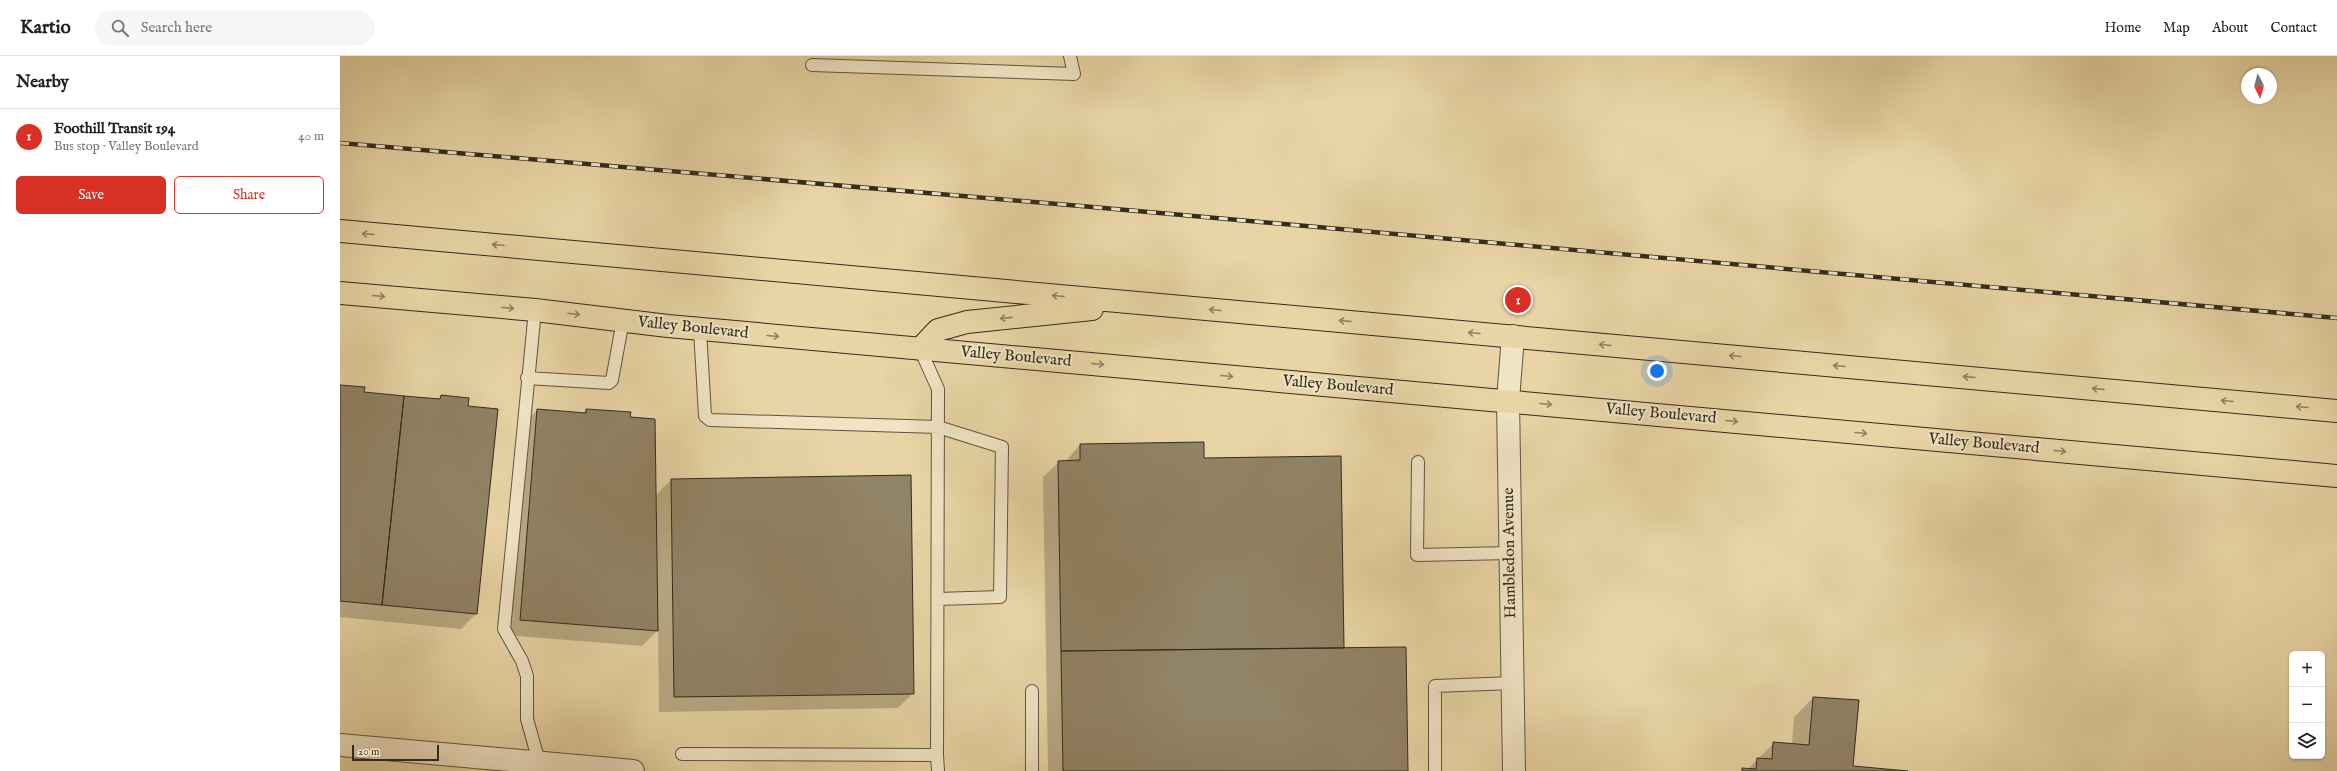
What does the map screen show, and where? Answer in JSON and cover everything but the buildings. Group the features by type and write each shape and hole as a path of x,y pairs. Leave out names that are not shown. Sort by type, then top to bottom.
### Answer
{"main road":[{"path":"340,232 2337,411"},
{"name":"Valley Boulevard","path":"340,293 536,310 700,329 1508,400 2337,476"},
{"path":"920,349 938,330 967,322 1143,304"}],"street":[{"name":"Hambledon Avenue","path":"1513,336 1508,400 1514,771"},
{"path":"340,745 628,771"}],"lane":[{"path":"812,65 1074,74 1070,56"},
{"path":"536,310 527,378 504,630 522,661 527,676 527,719 539,762"},
{"path":"527,378 609,383 612,380 623,320"},
{"path":"700,329 705,416 710,420 938,427 1002,447 1000,597 938,599"},
{"path":"920,349 938,389 938,771"},
{"path":"1418,462 1417,555 1510,553"},
{"path":"1435,771 1435,686 1513,683"},
{"path":"1032,691 1032,771"},
{"path":"682,754 937,755"}],"railway":[{"path":"340,143 1081,206 2337,318"}],"place":[{"name":"Foothill Transit 194","path":"1518,300"}]}
